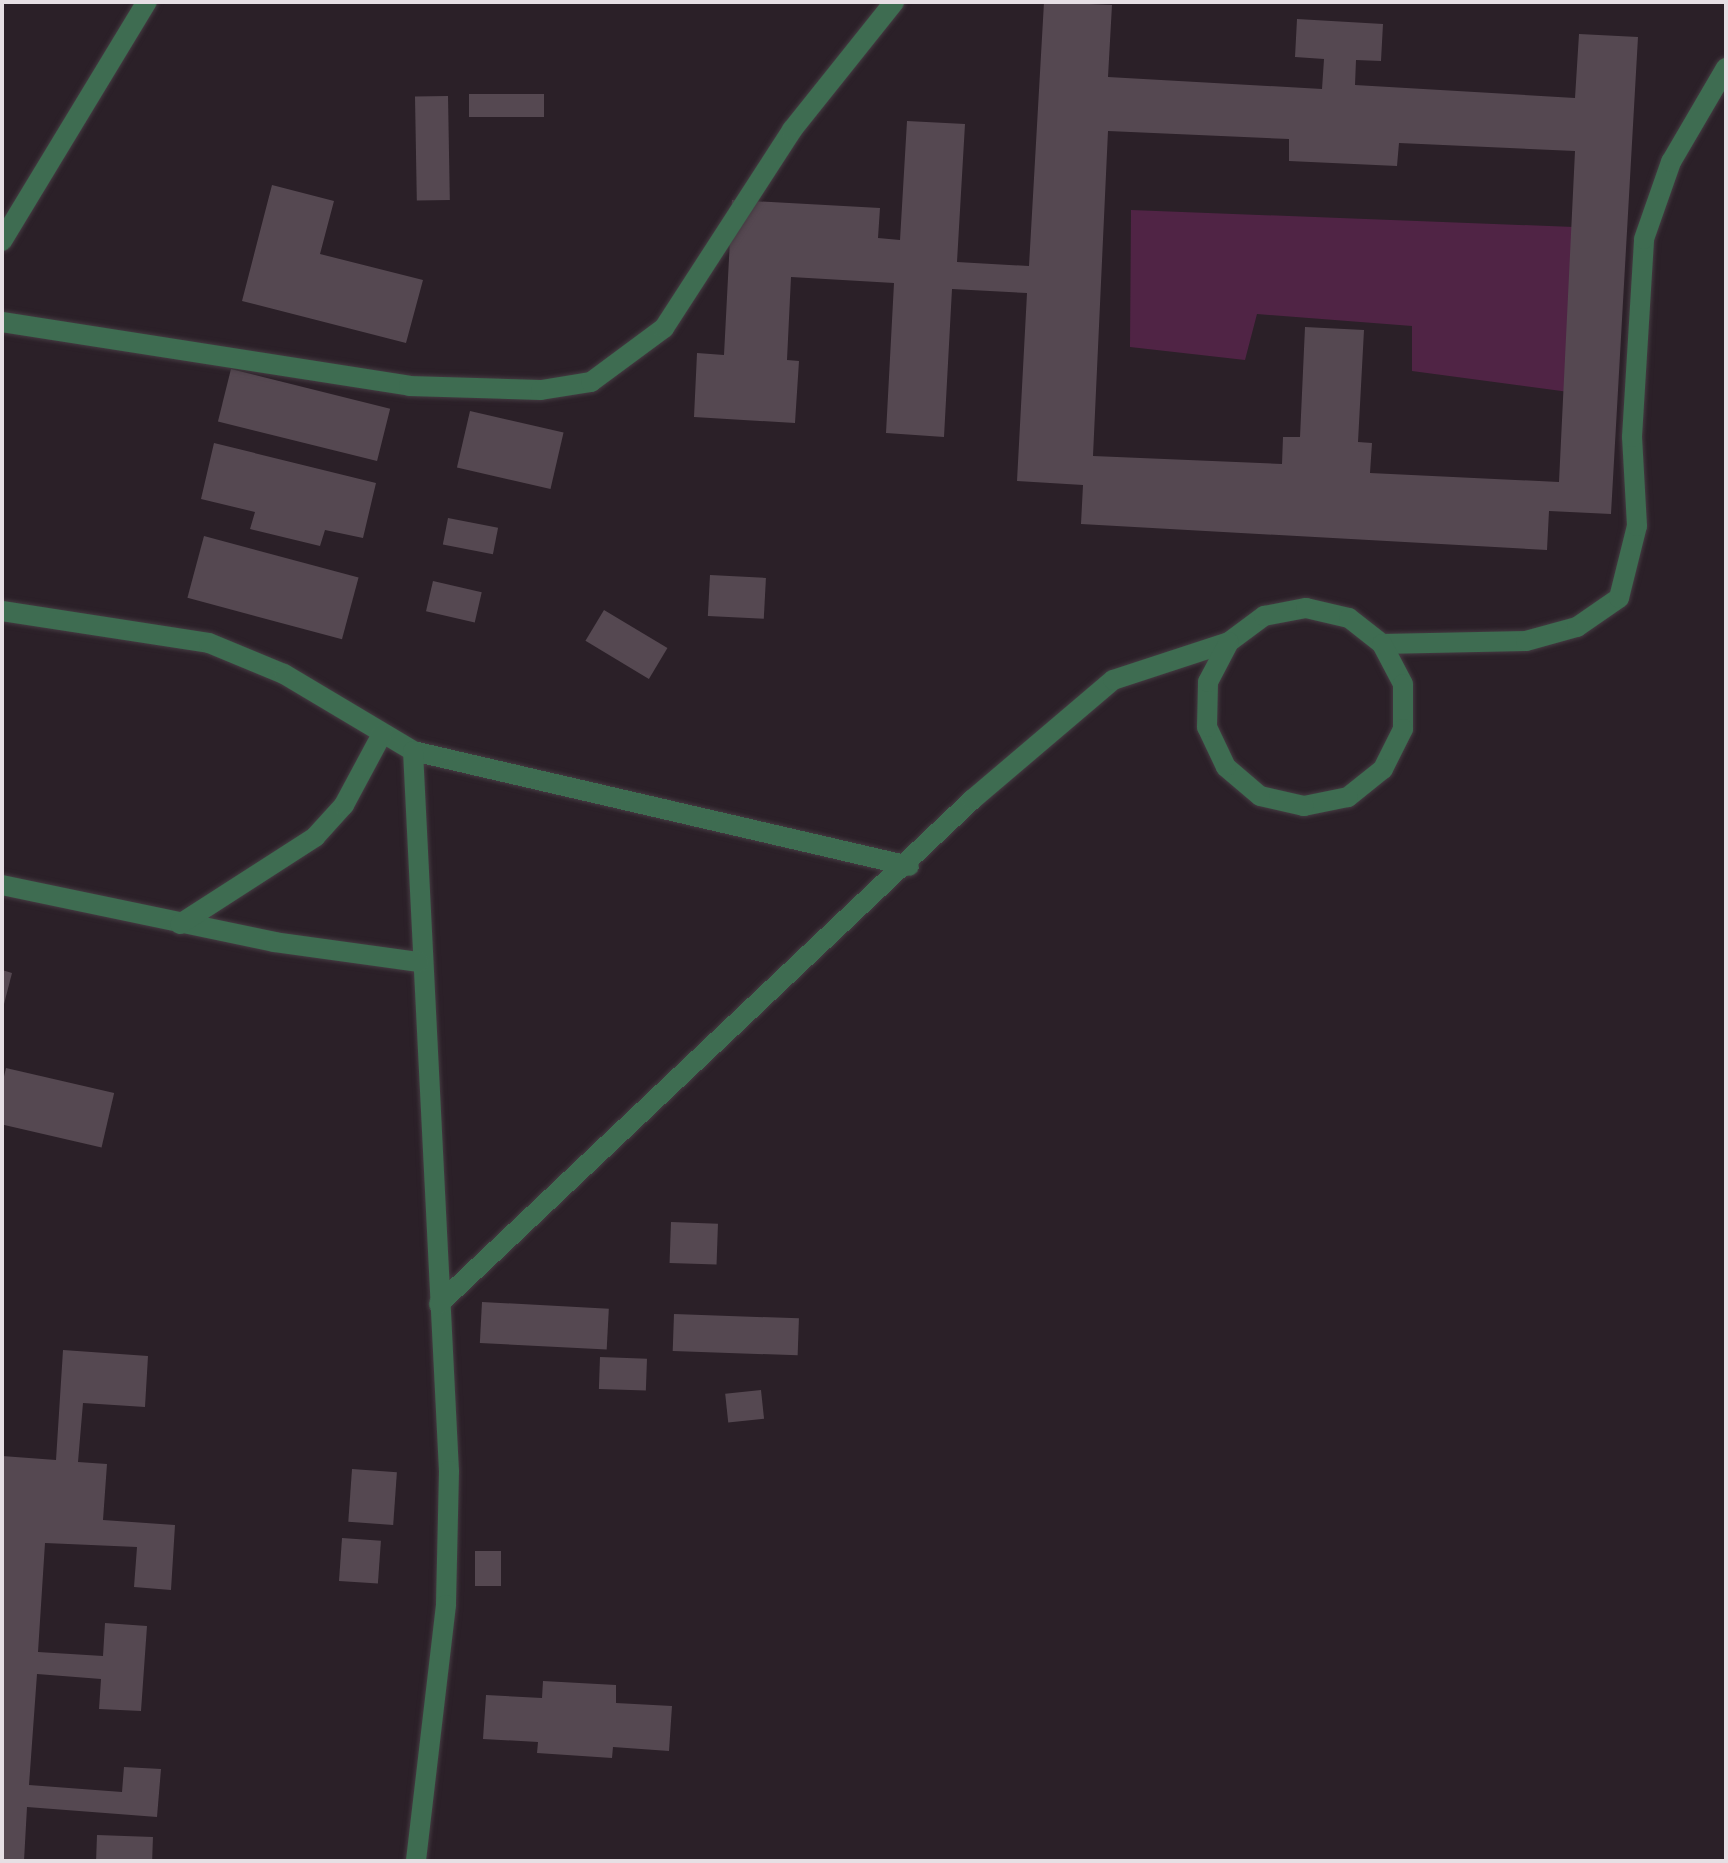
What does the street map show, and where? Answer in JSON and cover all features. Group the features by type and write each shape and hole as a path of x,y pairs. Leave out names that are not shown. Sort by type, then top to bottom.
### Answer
{"street":[{"path":"2,241 147,2"},
{"path":"2,322 409,386 541,390 591,382 664,328 792,130 894,2"},
{"path":"1382,644 1526,641 1577,627 1619,598 1637,526 1633,391 1644,239 1671,162 1726,68"},
{"path":"439,1304 909,866 1079,702 1155,662 1229,642 1264,616 1306,608 1349,618 1382,644 1403,684 1396,742 1383,769 1348,797 1304,806 1260,796 1226,767 1213,740 1208,682 1229,642"},
{"path":"2,611 209,643 284,674 413,751 909,866"},
{"path":"180,924 315,837 344,805 382,734"},
{"path":"413,751 419,962 449,1471 446,1605 416,1861"},
{"path":"2,885 180,924 419,962"}],"shaded area":[{"path":"1131,210 1574,227 1569,392 1412,371 1412,326 1257,314 1245,360 1130,347"}],"building":[{"path":"1044,2 1112,5 1108,77 1322,89 1324,59 1295,57 1297,19 1383,24 1381,61 1356,60 1355,85 1575,98 1579,34 1638,37 1611,514 1549,511 1547,550 1081,524 1083,485 1017,481 1027,293 952,289 944,437 886,433 894,283 791,277 787,360 799,361 795,423 694,417 697,353 724,355 732,200 880,208 878,238 900,240 907,121 965,124 957,262 1029,266","holes":["1108,131 1289,139 1289,161 1397,166 1399,143 1575,151 1559,482 1370,473 1372,443 1358,442 1364,330 1305,327 1300,437 1283,437 1282,464 1093,456"]},
{"path":"469,94 544,94 544,117 469,117"},
{"path":"448,96 450,200 417,201 415,97"},
{"path":"272,185 334,201 320,254 423,280 406,343 242,301"},
{"path":"231,369 390,409 377,461 218,421"},
{"path":"470,411 564,433 550,489 457,468"},
{"path":"214,443 376,483 363,538 325,530 320,546 250,529 255,512 201,499"},
{"path":"448,518 498,528 493,554 443,545"},
{"path":"204,536 359,577 342,639 187,598"},
{"path":"710,575 766,578 764,619 708,616"},
{"path":"433,581 482,592 475,622 426,611"},
{"path":"604,610 667,648 649,679 585,641"},
{"path":"2,970 12,973 3,1008 2,1008"},
{"path":"6,1068 114,1093 102,1148 2,1125 2,1085"},
{"path":"671,1222 718,1224 717,1265 670,1263"},
{"path":"482,1302 609,1309 607,1350 480,1343"},
{"path":"674,1314 799,1318 798,1355 673,1351"},
{"path":"63,1350 148,1356 145,1407 83,1403 78,1462 107,1464 103,1520 175,1525 171,1590 134,1587 137,1547 45,1543 38,1652 103,1656 105,1623 147,1626 141,1711 99,1709 101,1679 37,1674 29,1785 122,1792 124,1767 161,1769 157,1817 27,1807 24,1861 2,1861 2,1456 56,1460"},
{"path":"600,1357 647,1359 646,1391 599,1389"},
{"path":"761,1390 764,1419 728,1423 725,1394"},
{"path":"352,1469 397,1472 393,1525 348,1522"},
{"path":"342,1538 381,1541 378,1584 339,1581"},
{"path":"475,1551 501,1551 501,1586 475,1586"},
{"path":"543,1681 616,1685 616,1703 672,1706 669,1751 613,1747 612,1758 537,1753 538,1742 483,1739 486,1695 542,1698"},
{"path":"97,1835 153,1837 152,1861 96,1861"}]}
